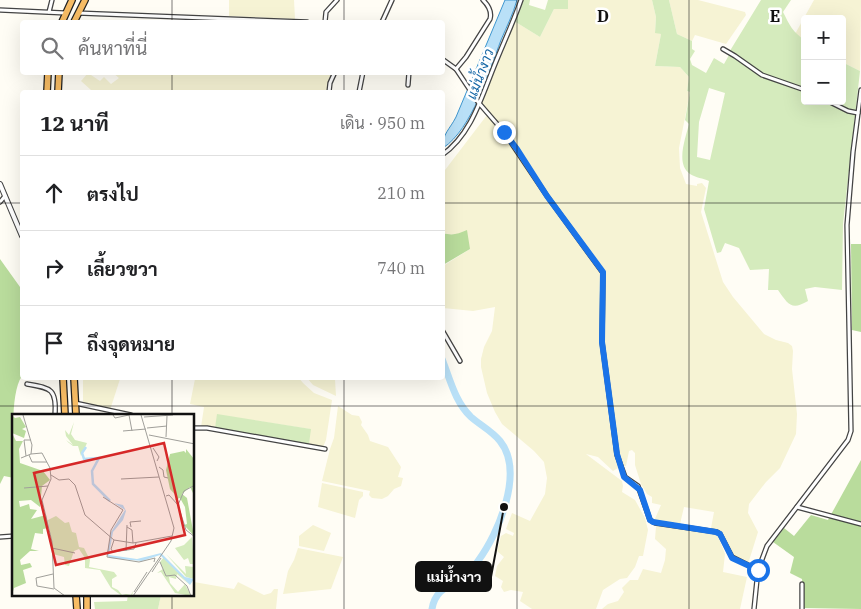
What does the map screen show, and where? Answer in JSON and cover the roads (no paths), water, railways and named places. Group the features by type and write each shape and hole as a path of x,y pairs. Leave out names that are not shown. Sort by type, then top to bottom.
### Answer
{"highway":[{"path":"63,20 72,0"},
{"path":"75,20 85,0"},
{"path":"46,90 48,75"},
{"path":"58,90 59,75"},
{"path":"63,380 65,414"},
{"path":"74,380 76,414"},
{"path":"75,596 77,609"},
{"path":"87,596 88,609"}],"street":[{"path":"49,12 52,0"},
{"path":"325,20 326,12 337,0"},
{"path":"383,20 392,0"},
{"path":"456,69 466,57 490,19 488,7 483,0"},
{"path":"445,153 460,140 479,103 521,0"},
{"path":"0,10 65,13"},
{"path":"78,13 255,20"},
{"path":"723,49 762,75 801,89"},
{"path":"445,61 456,69 479,103 517,149 547,196 603,272 602,342 617,454 624,477 640,490 650,520 716,532 720,534 732,558 758,570"},
{"path":"329,90 334,75"},
{"path":"359,90 362,75"},
{"path":"408,85 409,75"},
{"path":"754,609 758,570 767,546 848,440 851,431 847,225 853,152 861,90"},
{"path":"836,105 848,111 858,113"},
{"path":"0,184 20,232"},
{"path":"0,202 4,196"},
{"path":"445,335 460,361"},
{"path":"27,384 47,388 51,391 55,414"},
{"path":"75,403 126,414"},
{"path":"195,428 221,430 325,449"},
{"path":"797,507 861,524"},
{"path":"802,584 802,609"}],"water":[{"path":"505,0 517,0 471,114 463,128 445,146 445,135 456,117"}],"waterway":[{"name":"แม่น้ำงาว","path":"432,609 438,595 447,587 469,574 486,549 506,502 510,469 507,454 497,437 465,411 445,367"}],"place":[{"name":"แม่น้ำงาว","path":"504,507"}]}
